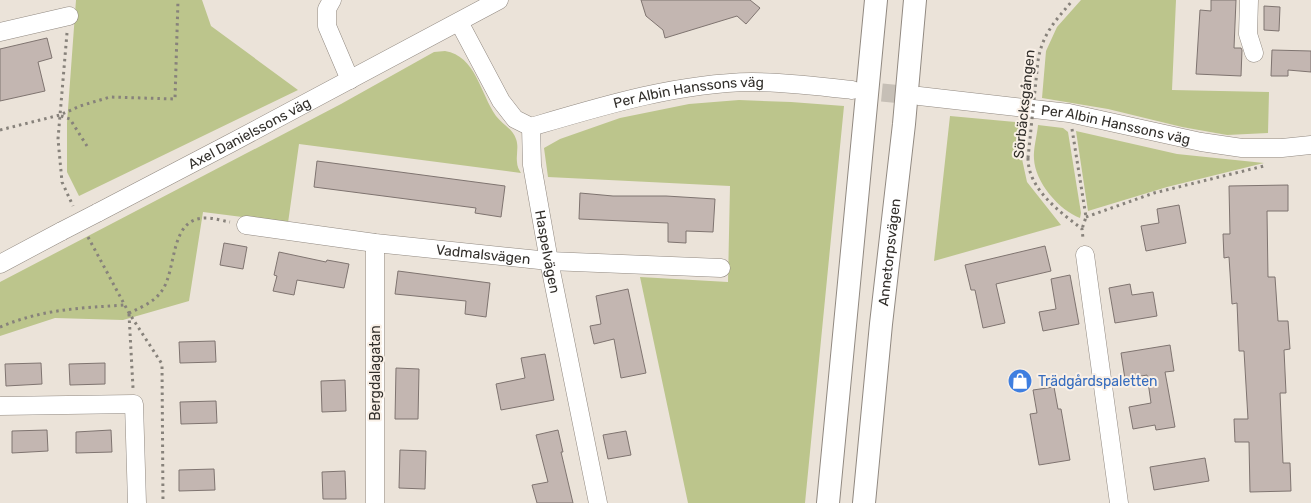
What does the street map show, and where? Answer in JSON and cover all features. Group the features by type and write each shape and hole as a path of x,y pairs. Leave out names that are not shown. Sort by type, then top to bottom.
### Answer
{"main road":[{"path":"828,503 876,0"},
{"name":"Annetorpsvägen","path":"864,503 881,324 903,134 915,0"}],"street":[{"path":"332,0 327,9 327,26 350,80"},
{"name":"Axel Danielssons väg","path":"0,264 499,0"},
{"path":"1249,0 1248,34 1254,53"},
{"path":"0,32 69,16"},
{"path":"459,22 501,101 515,119 531,127"},
{"name":"Per Albin Hanssons väg","path":"531,127 615,103 695,88 750,82 771,82 852,90"},
{"name":"Per Albin Hanssons väg","path":"919,96 1069,113 1201,142 1242,148 1282,148 1311,144"},
{"name":"Haspelvägen","path":"531,127 532,165 549,261 598,503"},
{"name":"Vadmalsvägen","path":"246,225 375,243 549,261 721,268"},
{"name":"Bergdalagatan","path":"375,243 375,503"},
{"path":"1085,255 1119,503"},
{"path":"0,406 134,404 137,503"}],"path":[{"path":"0,130 60,115 80,106 110,97 175,99 178,0"},
{"name":"Sörbäcksgången","path":"1073,0 1050,27 1040,50 1028,168 1038,189 1062,214 1082,229 1086,216"},
{"path":"69,16 58,139 62,182 74,209"},
{"path":"1069,113 1086,216 1154,193 1270,165"},
{"path":"60,115 70,119 87,146"},
{"path":"129,313 148,303 160,293 172,268 175,248 181,233 190,222 206,218 246,225"},
{"path":"86,233 129,313 162,364 162,503"},
{"path":"0,327 21,318 55,310 125,305"},
{"path":"129,313 134,404"}],"green space":[{"path":"76,0 202,0 211,26 298,90 79,196 67,172 67,123"},
{"path":"1081,0 1176,0 1172,90 1269,92 1268,133 1227,135 1182,127 1108,109 1042,98 1046,51 1057,27"},
{"path":"445,51 455,54 471,68 490,107 496,116 515,135 517,165 521,173 299,144 288,223 203,212 189,301 123,320 55,318 0,336 0,282 341,104 434,52"},
{"path":"739,100 844,106 805,503 688,503 640,277 728,282 730,186 548,177 544,148 560,139 620,118 689,104"},
{"path":"950,116 1025,123 1022,159 1027,182 1061,225 934,261"},
{"path":"1038,125 1063,128 1068,132 1081,213 1080,218 1064,209 1043,186 1035,168 1034,155"},
{"path":"1076,131 1177,154 1264,163 1167,187 1088,211"}],"building":[{"path":"641,0 750,0 760,8 746,24 737,16 665,38 663,30 646,16"},
{"path":"1211,0 1236,0 1234,48 1241,48 1242,50 1241,76 1196,74 1200,10 1211,11"},
{"path":"1264,6 1280,7 1279,31 1264,30"},
{"path":"47,38 52,58 38,62 45,91 0,101 0,49"},
{"path":"1272,50 1311,51 1311,72 1288,70 1288,76 1271,76"},
{"path":"317,161 505,186 501,217 475,213 476,208 314,187"},
{"path":"1288,185 1288,211 1267,211 1268,277 1275,277 1278,321 1288,321 1290,349 1284,350 1286,393 1280,393 1283,463 1290,463 1291,491 1250,492 1249,442 1235,442 1234,419 1248,419 1244,351 1239,351 1237,303 1232,304 1229,257 1224,258 1223,234 1230,234 1229,186"},
{"path":"580,193 613,196 666,196 715,199 713,232 686,231 686,243 668,242 668,223 579,219"},
{"path":"1179,205 1186,243 1146,251 1141,226 1159,223 1157,209"},
{"path":"224,243 247,247 243,269 220,265"},
{"path":"1045,246 1051,271 996,284 1005,323 983,328 975,290 971,290 965,265"},
{"path":"279,252 326,262 327,260 349,264 344,288 297,280 294,295 273,291 277,276 274,275"},
{"path":"398,271 490,283 486,317 465,314 466,301 395,294"},
{"path":"1070,275 1079,324 1043,331 1039,312 1056,309 1051,279"},
{"path":"1130,284 1132,295 1153,292 1157,316 1115,323 1109,288"},
{"path":"628,289 646,373 621,378 614,339 594,344 590,326 601,324 596,296"},
{"path":"215,341 216,362 180,363 179,342"},
{"path":"1170,345 1174,371 1165,372 1175,427 1156,430 1155,425 1133,429 1129,407 1151,403 1147,375 1125,379 1121,353"},
{"path":"545,354 554,400 501,410 496,384 525,378 521,358"},
{"path":"41,363 42,384 6,386 5,364"},
{"path":"105,363 105,384 70,385 69,364"},
{"path":"396,368 419,369 418,419 395,419"},
{"path":"345,380 346,411 322,412 321,381"},
{"path":"1054,387 1058,409 1061,409 1070,460 1039,465 1030,414 1037,413 1033,390"},
{"path":"216,401 217,423 181,424 180,402"},
{"path":"47,430 48,451 12,453 12,431"},
{"path":"111,430 112,452 76,453 76,432"},
{"path":"558,430 573,503 537,503 532,485 548,482 536,435"},
{"path":"626,431 631,455 608,459 603,435"},
{"path":"400,450 426,451 425,489 399,488"},
{"path":"1205,458 1209,481 1154,490 1150,467"},
{"path":"214,469 215,490 179,491 179,470"},
{"path":"345,471 346,499 323,499 322,472"}],"tunnel":[{"path":"855,90 919,96"}],"place":[{"name":"Trädgårdspaletten","path":"1020,381"}]}
